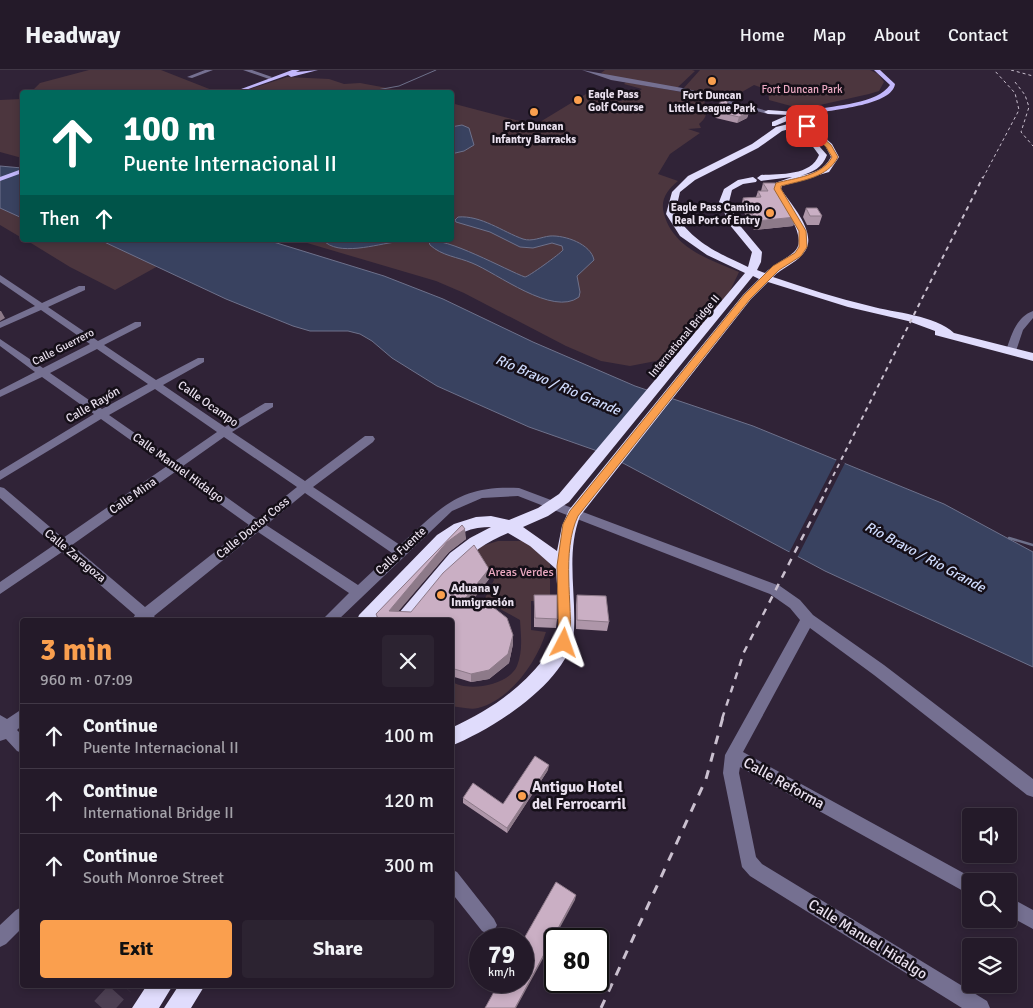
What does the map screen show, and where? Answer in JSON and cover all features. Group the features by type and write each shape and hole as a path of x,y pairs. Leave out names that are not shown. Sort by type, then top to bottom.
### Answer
{"highway":[{"path":"808,108 797,112 777,126 755,146 695,176 676,191 671,207 672,217 685,236 706,252 737,267 872,310 883,316 1033,357"},
{"path":"768,112 797,112"},
{"path":"768,112 779,117 777,126"},
{"path":"777,126 800,123 829,146 835,157 830,166 817,171"},
{"path":"800,123 806,134 824,155 817,171"},
{"path":"777,126 806,134"},
{"name":"International Bridge II","path":"403,618 463,552 475,542 543,513 564,498 736,293 756,262 757,252 732,220 724,202 728,189 740,182 817,171"},
{"name":"International Bridge II","path":"563,566 569,524 584,499 747,297 776,268 798,254 804,239 798,221 778,189 778,185 817,171"},
{"path":"367,618 453,531 473,522 482,521 511,527 542,547 563,566 566,616 564,643 561,649 525,694 490,718 454,736"},
{"path":"144,1008 160,988"},
{"path":"176,1008 192,988"}],"main road":[{"path":"242,90 297,70"},
{"path":"278,77 315,70"},
{"path":"800,123 808,115 816,112 868,101 885,95 893,88 888,80 877,70"},
{"path":"800,123 798,114 808,108 878,93 888,86 888,80"},
{"path":"0,179 20,172"}],"street":[{"path":"190,77 210,70"},
{"path":"246,70 269,77"},
{"path":"585,70 620,80 688,92 768,112"},
{"path":"597,73 605,70"},
{"name":"Calle Ocampo","path":"0,278 400,552"},
{"path":"0,325 82,288"},
{"path":"1011,351 1020,326 1026,318 1033,314"},
{"name":"Calle Guerrero","path":"0,394 138,324"},
{"name":"Calle Manuel Hidalgo","path":"0,342 257,525 358,592"},
{"name":"Calle Rayón","path":"0,476 102,414 201,360"},
{"name":"Calle Mina","path":"0,589 224,432 269,405"},
{"name":"Calle Doctor Coss","path":"145,618 257,525 369,439"},
{"name":"Calle Fuente","path":"331,618 448,508 464,498 480,492 496,490 527,494 775,590 795,604 808,619"},
{"name":"Calle Zaragoza","path":"0,491 145,618"},
{"path":"808,619 879,670 1033,789"},
{"name":"Calle Reforma","path":"808,619 733,755 962,881"},
{"path":"20,717 2,729 20,744"},
{"name":"Calle Manuel Hidalgo","path":"733,755 731,773 748,861 756,870 976,1007"},
{"path":"454,882 488,925"},
{"path":"1017,911 1033,920"},
{"path":"0,938 20,918"}],"green space":[{"path":"89,70 161,70 212,90 33,90 40,83"},
{"path":"605,70 695,71 677,88 616,79 601,73"},
{"name":"Fort Duncan Park","path":"700,70 870,70 878,74 884,82 879,91 802,109 769,100 768,90 754,85 728,100 683,89"},
{"path":"287,77 329,79 344,84 360,83 398,90 247,90"},
{"name":"Eagle Pass Golf Course","path":"626,82 703,96 706,115 699,124 701,128 688,129 700,133 670,154 658,174 678,181 665,196 663,204 664,214 669,226 684,244 705,257 739,272 730,291 694,334 656,361 630,366 601,361 566,346 464,293 436,281 304,242 454,242 454,104 535,125 586,94 621,101 642,89 624,84"},
{"path":"20,99 20,157 0,152 0,100"},
{"path":"0,208 20,217 20,237 0,225"},
{"path":"29,242 104,242 158,266 115,290 70,267"},
{"name":"Areas Verdes","path":"498,541 523,541 543,549 550,565 550,601 531,601 531,630 546,632 542,644 521,678 501,697 490,704 475,709 468,709 454,707 454,683 458,685 477,687 506,678 513,673 517,666 521,643 520,620 484,600 494,580 475,548"}],"water":[{"path":"462,125 469,128 474,145 464,151 454,153 454,126"},
{"path":"0,166 20,168 20,217 0,208"},
{"path":"458,217 467,217 483,221 526,240 556,236 570,239 583,245 592,254 594,260 577,276 579,297 568,302 555,302 540,298 483,268 445,254 430,245 429,242 440,242 461,248 525,277 563,250 562,246 552,243 533,248 520,247 490,232 456,222 455,220"},
{"name":"Río Bravo / Rio Grande","path":"104,242 274,242 384,276 443,299 533,342 635,386 753,426 944,504 1033,552 1033,667 825,571 606,454 529,427 437,386 392,358 372,341 360,334 348,331 310,331 226,299"},
{"path":"326,242 400,242 348,249 330,245"}],"pier":[{"path":"649,389 674,397 621,464 605,456"},
{"path":"837,459 845,463 797,558 789,553"}],"building":[{"path":"724,98 729,99 726,106 749,112 739,117 718,112 712,106 718,105"},
{"path":"763,183 775,183 796,217 756,221 743,198 761,197 758,191 768,191"},
{"path":"806,208 817,208 822,216 810,216"},
{"name":"Aduana y Inmigración","path":"462,525 465,529 447,542 389,611 411,612 443,573 474,545 489,569 464,600 493,607 507,618 513,635 508,654 489,670 471,674 454,669 454,618 378,618 376,614"},
{"path":"534,595 557,595 557,619 535,618"},
{"path":"577,595 606,596 609,622 577,620"},
{"name":"Antiguo Hotel del Ferrocarril","path":"535,756 549,765 507,828 463,798 473,783 503,804"},
{"path":"556,882 576,895 558,928 544,928 544,954 534,973 534,928 530,928"},
{"path":"493,993 523,993 515,1008 485,1008"}],"waterway":[{"path":"377,90 399,86 436,70"},
{"path":"1009,538 1033,545"}],"tunnel":[{"path":"730,216 734,224"},
{"path":"102,1008 120,988"}],"railway":[{"path":"983,178 1019,110 1015,93 994,70"},
{"path":"1011,70 1033,76"},
{"path":"1015,82 1025,95 1029,107 1021,132 1033,146"},
{"path":"825,492 983,177"},
{"path":"722,719 744,652 826,491"},
{"path":"601,1008 706,779 723,717"}],"place":[{"name":"Fort Duncan Little League Park","path":"712,81"},
{"name":"Eagle Pass Golf Course","path":"578,100"},
{"name":"Fort Duncan Infantry Barracks","path":"534,112"},
{"name":"Eagle Pass Camino Real Port of Entry","path":"770,213"},
{"name":"Aduana y Inmigración","path":"441,595"},
{"name":"Antiguo Hotel del Ferrocarril","path":"522,796"}],"route":[{"path":"564,643 566,616 563,566 569,524 574,514 584,499 747,297 761,281 776,268 789,262 803,247 803,231 778,189 778,185 782,182 817,175 830,166 835,157 834,152 829,146 807,126"}]}
